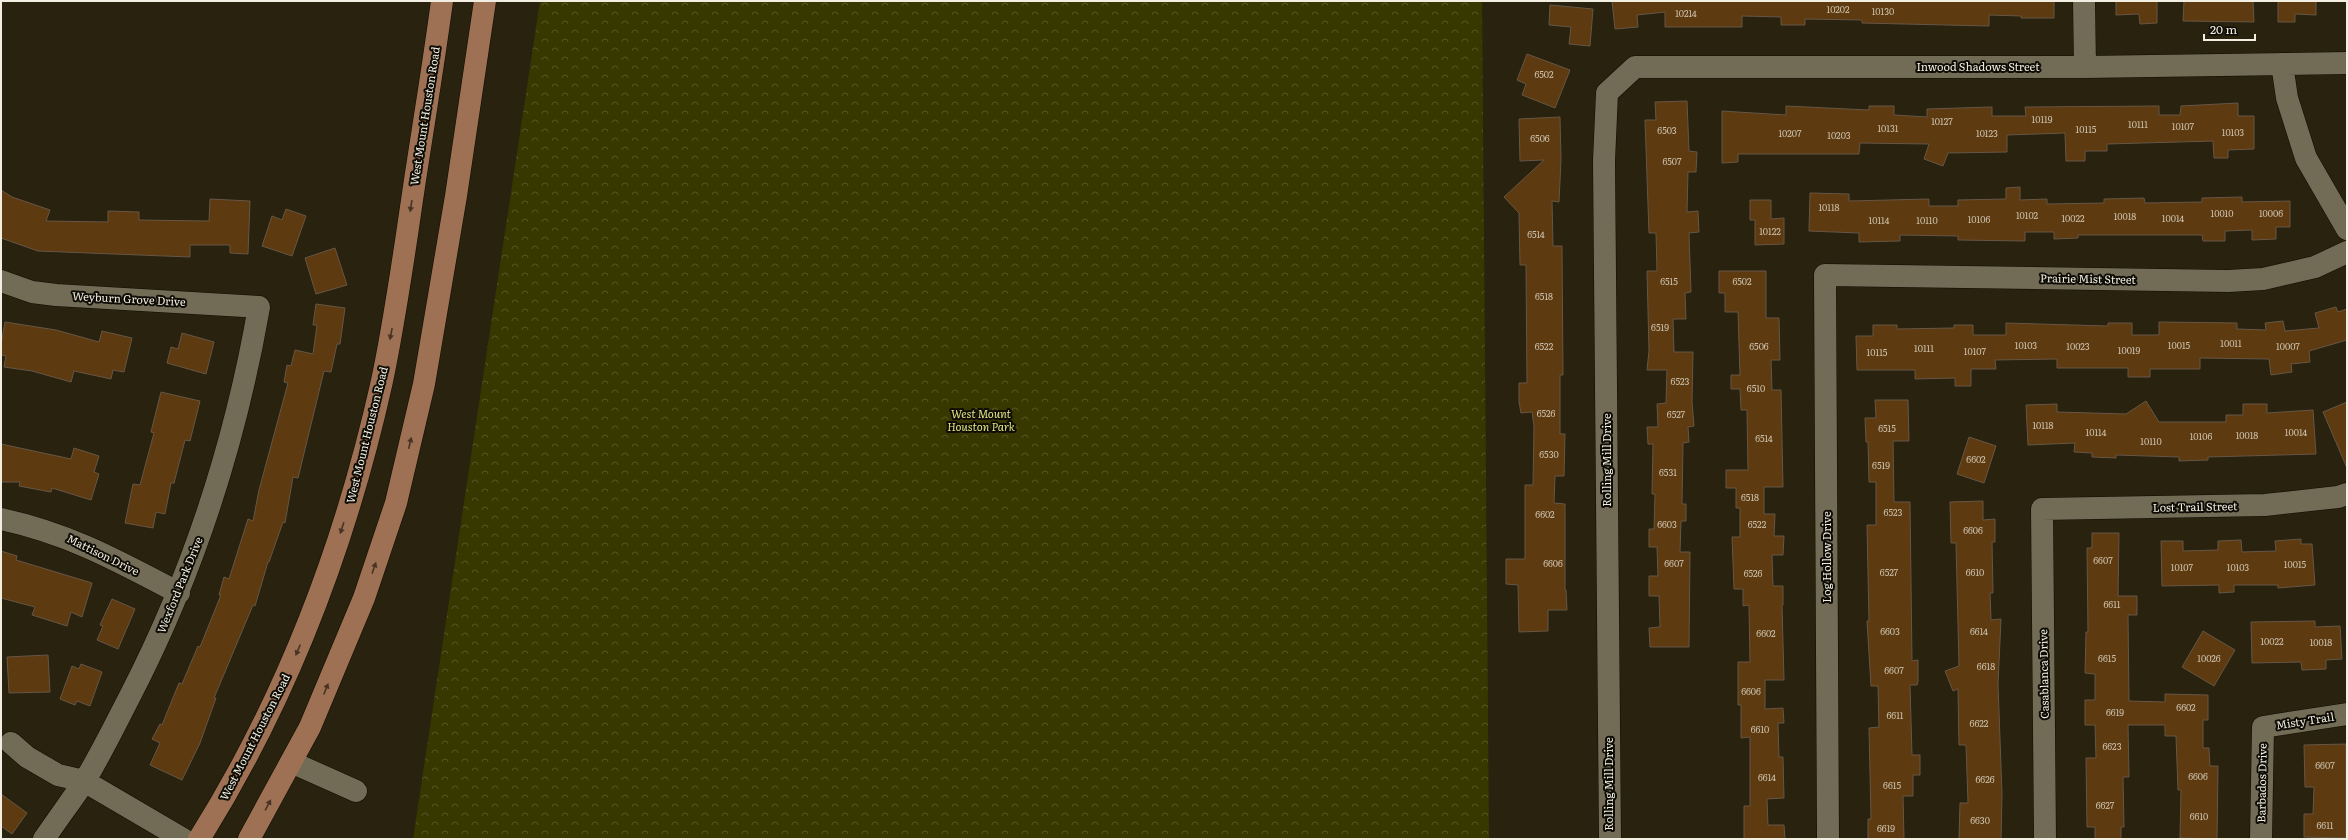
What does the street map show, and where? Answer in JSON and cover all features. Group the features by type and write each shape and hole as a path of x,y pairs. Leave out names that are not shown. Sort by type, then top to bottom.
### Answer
{"main road":[{"name":"West Mount Houston Road","path":"199,839 230,790 274,702 324,583 350,503 380,388 394,319 442,1"},
{"path":"249,839 310,727 364,598 396,503 424,384 456,196 484,1"}],"street":[{"path":"2084,1 2085,67"},
{"name":"Inwood Shadows Street","path":"1616,84 1635,67 2085,67 2347,63"},
{"path":"2282,64 2287,98 2306,158 2347,229"},
{"name":"Rolling Mill Drive","path":"1610,839 1604,161 1606,93 1616,84"},
{"name":"Prairie Mist Street","path":"1825,275 2242,280 2263,279 2315,267 2347,252"},
{"name":"Log Hollow Drive","path":"1825,275 1828,839"},
{"name":"Weyburn Grove Drive","path":"1,281 32,292 56,295 259,307"},
{"name":"Wexford Park Drive","path":"44,839 84,781 150,657 179,593 198,543 235,424 259,307"},
{"name":"Lost Trail Street","path":"2042,509 2265,505 2338,497 2347,494"},
{"name":"Casablanca Drive","path":"2042,509 2045,839"},
{"name":"Mattison Drive","path":"1,519 55,533 93,548 179,593"},
{"name":"Misty Trail","path":"2263,728 2347,714"},
{"name":"Barbados Drive","path":"2261,839 2263,728"},
{"path":"10,743 27,757 58,775 84,781 183,839"},
{"path":"291,762 356,791"}],"green space":[{"name":"West Mount Houston Park","path":"540,1 1482,1 1489,839 413,839"}],"building":[{"path":"1612,1 2054,1 2054,18 2021,18 2021,16 1989,15 1989,26 1862,23 1862,20 1805,19 1805,25 1781,25 1781,17 1742,16 1742,27 1665,27 1665,12 1637,15 1638,27 1615,29"},
{"path":"2116,1 2157,1 2157,23 2140,24 2139,14 2116,15"},
{"path":"2184,1 2253,1 2254,22 2183,21"},
{"path":"2278,1 2316,1 2316,15 2295,14 2295,22 2278,22"},
{"path":"1550,5 1593,9 1590,46 1569,44 1571,27 1549,25"},
{"path":"1527,54 1570,70 1555,108 1522,95 1526,84 1517,80"},
{"path":"1687,101 1689,151 1697,152 1696,172 1688,172 1687,212 1698,211 1699,232 1689,233 1691,292 1685,293 1686,319 1673,319 1674,352 1693,352 1692,402 1694,426 1688,427 1689,442 1683,443 1682,504 1686,504 1686,521 1681,521 1680,552 1690,552 1689,647 1650,647 1649,628 1660,627 1659,596 1649,596 1649,576 1658,576 1657,547 1649,547 1649,529 1654,529 1655,494 1652,494 1653,444 1648,444 1647,427 1658,427 1657,404 1666,403 1667,370 1647,370 1649,351 1647,271 1657,271 1656,233 1649,233 1645,120 1656,120 1655,102"},
{"path":"2238,103 2238,116 2254,116 2254,149 2228,150 2228,158 2214,158 2213,141 2107,144 2107,151 2085,151 2085,161 2066,161 2065,133 2007,135 2007,152 1948,153 1943,166 1924,159 1929,144 1860,143 1859,154 1738,154 1738,162 1722,163 1722,111 1786,115 1786,106 1869,110 1869,106 1894,106 1894,115 1927,117 1927,109 1992,107 1992,116 2026,116 2025,107 2159,106 2159,115 2180,115 2181,106"},
{"path":"1560,117 1561,160 1559,202 1552,201 1553,246 1562,246 1563,375 1560,375 1560,434 1565,434 1564,476 1555,476 1554,503 1565,504 1565,590 1567,610 1548,610 1548,631 1519,632 1518,585 1506,584 1506,559 1525,559 1525,485 1533,485 1534,426 1532,412 1521,413 1519,402 1519,383 1527,383 1526,265 1520,265 1519,213 1504,197 1544,160 1520,161 1519,119"},
{"path":"2020,187 2020,200 2047,199 2047,204 2104,203 2104,199 2144,198 2145,203 2202,202 2202,198 2242,197 2242,202 2290,201 2290,227 2276,227 2276,239 2252,240 2252,230 2225,231 2225,241 2203,241 2202,235 2078,235 2078,238 2054,239 2054,232 2025,232 2025,241 1958,240 1958,236 1900,235 1900,241 1859,242 1859,233 1809,231 1810,193 1849,194 1849,201 1929,199 1929,206 1958,206 1958,200 2006,199 2006,188"},
{"path":"1,190 12,197 50,210 46,221 108,222 108,211 139,212 139,220 209,221 210,199 250,201 248,254 230,253 230,245 190,245 190,257 38,251 1,238"},
{"path":"1750,200 1771,200 1771,219 1784,218 1784,244 1755,245 1755,220 1750,220"},
{"path":"286,209 306,216 292,256 262,246 272,216 282,220"},
{"path":"335,248 347,285 316,294 305,258"},
{"path":"1719,271 1766,271 1766,318 1779,318 1780,360 1771,360 1772,390 1781,390 1783,487 1764,487 1764,514 1775,514 1774,536 1784,536 1783,555 1772,555 1773,586 1783,586 1782,605 1784,680 1765,680 1765,709 1783,708 1784,723 1778,723 1779,757 1783,757 1784,798 1767,799 1768,825 1784,825 1785,839 1744,839 1744,806 1750,806 1750,737 1741,738 1741,705 1738,705 1738,662 1750,662 1749,605 1743,606 1743,589 1734,589 1732,537 1740,537 1740,508 1736,508 1736,488 1726,488 1726,470 1748,470 1747,410 1741,410 1740,389 1731,389 1731,375 1740,375 1738,312 1725,312 1725,293 1719,293"},
{"path":"316,304 345,308 340,344 337,344 331,372 324,371 298,478 293,477 285,523 283,522 268,562 255,606 253,605 214,698 216,698 200,743 182,780 150,765 160,743 152,739 160,724 162,725 179,683 182,684 198,646 200,647 221,595 219,595 224,577 229,579 248,519 253,521 259,490 288,383 284,382 287,365 291,366 295,350 313,354 317,325 313,325"},
{"path":"2336,307 2338,312 2347,309 2347,340 2309,351 2310,362 2291,364 2292,372 2271,375 2269,359 2200,358 2200,369 2150,369 2150,377 2128,377 2128,368 2057,368 2057,359 1995,360 1996,369 1971,369 1971,386 1955,386 1955,378 1915,379 1915,370 1857,370 1856,336 1873,336 1873,325 1897,325 1897,329 1954,328 1954,325 1973,325 1973,335 2006,335 2006,323 2108,326 2108,323 2132,323 2132,335 2159,335 2159,322 2237,323 2237,329 2266,330 2265,323 2283,321 2285,331 2319,328 2315,313"},
{"path":"5,322 56,330 99,342 102,331 132,338 124,372 113,370 111,379 74,371 71,382 32,371 4,367 6,356 1,355 1,345"},
{"path":"182,333 214,342 206,374 167,363 171,347 178,349"},
{"path":"161,392 200,401 190,441 185,440 174,483 171,483 165,514 156,512 153,528 125,523 133,484 140,485 154,433 151,432"},
{"path":"1875,400 1908,400 1909,441 1893,441 1894,502 1910,502 1912,661 1918,660 1918,682 1917,685 1910,685 1912,755 1920,755 1920,775 1913,775 1913,796 1903,796 1904,839 1868,839 1868,819 1871,819 1869,728 1879,727 1878,686 1871,686 1867,621 1869,621 1867,525 1876,525 1876,482 1869,482 1868,442 1866,442 1865,418 1876,418"},
{"path":"2146,401 2159,422 2226,422 2226,415 2243,415 2243,404 2267,404 2267,413 2313,410 2316,454 2208,457 2208,460 2179,461 2179,457 2116,455 2116,458 2092,457 2092,453 2074,452 2075,443 2028,445 2026,405 2057,404 2057,412 2126,414"},
{"path":"2347,402 2347,468 2323,412"},
{"path":"1969,437 1996,446 1984,483 1957,474"},
{"path":"1,444 71,459 74,448 99,456 94,472 99,474 91,500 52,488 51,492 19,486 20,482 1,482"},
{"path":"1983,501 1983,520 1995,519 1995,542 1992,542 1993,593 1990,593 1991,620 2001,619 1998,684 2002,794 2001,839 1959,839 1960,803 1968,803 1966,745 1959,745 1958,689 1953,691 1945,671 1959,666 1956,543 1951,543 1950,502"},
{"path":"2092,533 2119,533 2118,596 2137,596 2137,615 2128,615 2129,701 2165,702 2165,694 2208,695 2208,720 2203,720 2203,748 2209,748 2210,766 2218,766 2217,839 2180,838 2181,790 2178,790 2176,736 2165,736 2165,725 2128,725 2129,777 2123,777 2124,827 2121,827 2121,839 2095,839 2095,827 2087,827 2086,758 2096,758 2095,725 2085,725 2085,700 2095,700 2095,674 2085,673 2086,632 2088,632 2087,548 2092,548"},
{"path":"2301,539 2301,544 2312,544 2315,585 2278,588 2278,585 2234,585 2234,592 2219,593 2219,585 2162,586 2161,541 2183,541 2183,551 2218,550 2218,541 2241,540 2242,552 2276,551 2275,541"},
{"path":"1,551 17,556 16,560 92,583 82,617 71,612 67,626 32,615 35,607 1,598"},
{"path":"112,599 135,609 118,649 97,640 103,626 100,625"},
{"path":"2315,621 2315,627 2340,626 2342,659 2326,660 2326,669 2302,670 2301,662 2252,663 2251,622"},
{"path":"2203,631 2235,650 2214,686 2182,667"},
{"path":"48,655 50,692 9,693 7,657"},
{"path":"81,664 102,672 90,706 77,701 75,705 60,699 72,666 79,669"},
{"path":"2346,744 2346,838 2304,837 2304,814 2313,814 2314,787 2305,787 2304,745"},
{"path":"1,794 27,813 12,834 1,826"}]}
